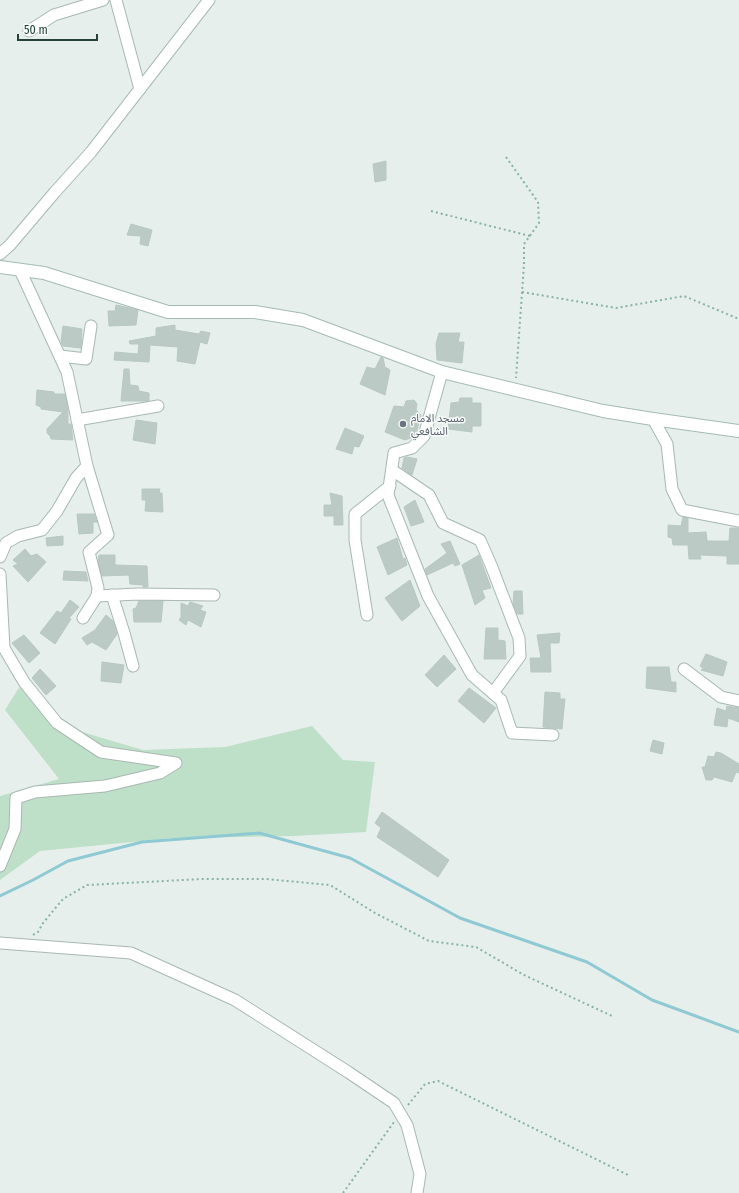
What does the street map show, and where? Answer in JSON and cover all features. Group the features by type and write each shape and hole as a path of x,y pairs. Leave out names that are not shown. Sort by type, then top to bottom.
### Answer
{"street":[{"path":"29,31 54,16 103,0"},
{"path":"116,0 140,89"},
{"path":"0,254 10,245 91,152 209,0"},
{"path":"0,267 44,273 168,312 255,312 303,320 442,372 603,411 739,431"},
{"path":"20,270 67,372 88,466 108,535 89,552 98,588 98,596 83,618"},
{"path":"60,356 86,359 91,326"},
{"path":"442,372 424,436 412,448 394,453 388,494 428,596 472,676 501,700 512,733 553,735"},
{"path":"78,420 158,406"},
{"path":"653,419 667,444 672,490 682,510 739,521"},
{"path":"0,557 6,542 18,536 42,530 58,511 76,478 88,466"},
{"path":"392,470 429,495 443,523 480,540 519,638 520,656 493,694"},
{"path":"367,615 355,540 355,514 390,486"},
{"path":"0,574 4,648 24,682 58,723 101,752 176,763 160,773 105,786 35,792 16,798 15,829 0,866"},
{"path":"98,596 138,594 214,595"},
{"path":"112,595 133,666"},
{"path":"684,669 721,697 739,701"},
{"path":"0,943 131,954 235,1000 394,1103 407,1124 420,1174 416,1193"}],"path":[{"path":"506,157 538,202 539,224 524,244 515,390"},
{"path":"431,211 530,236"},
{"path":"522,292 616,308 684,296 739,319"},
{"path":"32,935 38,932 43,923 63,899 87,885 203,880 266,880 330,885 375,913 429,941 476,947 524,975 612,1016"},
{"path":"342,1193 400,1114 425,1084 438,1081 630,1176"}],"green space":[{"path":"20,686 72,729 143,750 225,747 312,726 343,760 375,762 366,832 294,836 173,838 40,851 0,880 0,796 59,779 5,710"}],"building":[{"path":"386,161 386,180 375,182 373,164"},
{"path":"131,224 152,230 148,246 140,244 141,236 127,235"},
{"path":"116,305 138,310 136,325 109,326 108,311 115,311"},
{"path":"175,325 175,330 199,334 201,331 210,333 207,344 200,342 195,364 177,361 178,347 150,345 149,362 114,360 115,352 138,354 139,344 130,344 129,341 156,336 156,328"},
{"path":"63,326 82,329 81,348 63,346 61,342"},
{"path":"439,333 460,333 458,342 464,342 462,363 437,360 436,344"},
{"path":"381,357 383,358 385,367 390,370 385,395 360,384 367,367 375,369"},
{"path":"124,369 129,369 130,385 138,386 139,391 149,393 149,401 121,401"},
{"path":"37,390 54,392 54,394 65,394 68,409 68,424 71,424 73,440 51,439 47,433 47,429 63,412 41,409 41,407 36,405"},
{"path":"460,398 472,398 472,403 481,403 481,426 472,426 472,432 448,429 451,403 459,402"},
{"name":"مسجد الامام الشافعي","path":"414,400 417,404 416,410 421,415 416,434 405,440 385,432 394,406 404,407 406,401"},
{"path":"136,420 157,423 155,444 133,440"},
{"path":"345,428 364,436 359,447 354,446 352,454 336,449"},
{"path":"407,457 417,459 412,475 402,468 404,458"},
{"path":"142,489 160,489 159,493 162,493 163,512 145,511 146,500 142,500"},
{"path":"330,493 342,496 343,525 334,525 334,516 324,516 324,505 332,505"},
{"path":"415,500 424,522 411,526 404,507"},
{"path":"77,514 94,514 97,522 93,522 93,533 79,534"},
{"path":"683,517 688,518 688,533 706,532 707,541 729,541 730,528 739,528 739,564 727,564 727,556 700,555 701,559 689,559 688,545 673,545 672,538 668,537 668,525 681,526"},
{"path":"63,536 63,545 47,546 46,538"},
{"path":"397,538 403,559 405,558 407,565 388,575 377,547"},
{"path":"450,541 460,564 455,566 453,563 427,575 425,569 447,553 441,544"},
{"path":"25,549 31,556 37,554 46,562 28,582 13,566 18,564 13,560"},
{"path":"99,555 115,555 115,565 147,566 148,587 130,584 129,575 102,576 98,561"},
{"path":"479,555 491,588 482,590 485,598 475,605 462,565"},
{"path":"64,571 86,572 88,581 63,580"},
{"path":"410,580 420,606 402,621 385,598"},
{"path":"514,591 522,591 523,614 517,614 513,603"},
{"path":"70,600 79,607 69,618 71,619 55,644 40,633 57,611 61,613"},
{"path":"139,601 163,601 161,622 134,622 133,609 136,608"},
{"path":"190,602 203,606 200,610 206,612 201,627 188,620 186,625 179,620 181,617 181,603 188,606"},
{"path":"106,615 113,621 117,634 106,650 92,642 87,645 82,638 95,630"},
{"path":"486,628 498,628 498,640 505,641 506,659 484,659"},
{"path":"560,633 559,643 550,643 551,672 531,672 530,658 541,658 537,635"},
{"path":"24,635 40,653 29,663 12,643"},
{"path":"706,654 727,662 723,676 701,670 703,668 700,666"},
{"path":"444,655 456,669 437,687 425,675"},
{"path":"102,662 124,665 121,683 101,681"},
{"path":"647,667 669,667 671,682 676,682 676,692 646,688"},
{"path":"40,669 56,686 46,695 32,678"},
{"path":"469,688 496,708 484,723 458,701"},
{"path":"545,692 560,693 560,699 565,699 562,729 543,727"},
{"path":"727,706 739,708 739,722 728,718 727,727 714,725 717,708 726,711"},
{"path":"653,740 664,743 662,754 650,751"},
{"path":"716,752 721,753 739,764 739,773 736,772 732,782 714,777 712,780 706,780 702,767 705,767 708,756 714,757"},
{"path":"382,812 449,860 438,877 377,837 381,828 375,823"}],"waterway":[{"path":"0,896 68,861 142,842 259,833 350,858 460,918 587,962 652,1000 739,1032"}],"place":[{"name":"مسجد الامام الشافعي","path":"403,424"}]}
